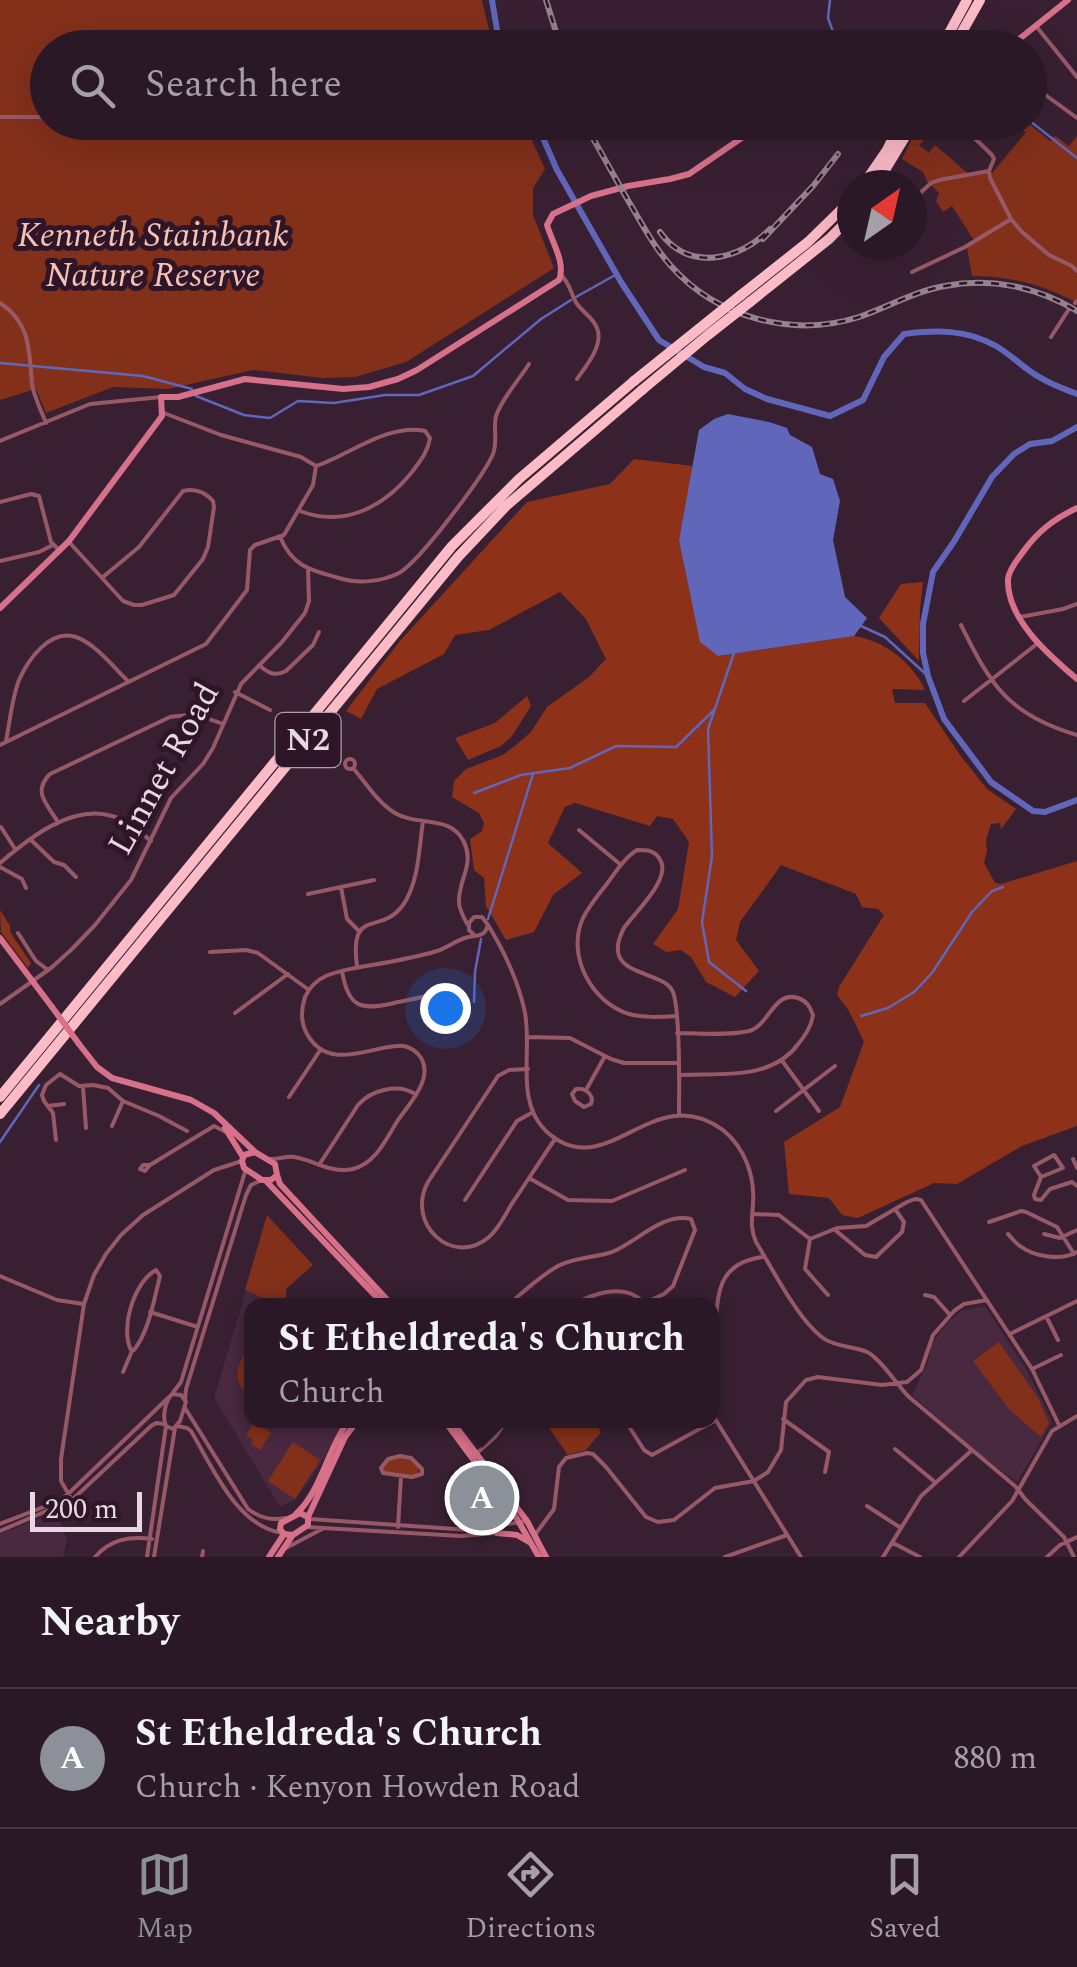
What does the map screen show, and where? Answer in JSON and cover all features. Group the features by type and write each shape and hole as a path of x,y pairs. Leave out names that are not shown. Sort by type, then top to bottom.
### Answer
{"highway":[{"path":"951,30 967,0"},
{"path":"963,30 980,0"},
{"path":"874,170 895,140"},
{"path":"883,170 898,140"},
{"name":"N2","path":"0,1097 452,546 518,479 745,299 837,214"},
{"name":"N2","path":"745,299 837,231"},
{"name":"N2","path":"0,1114 458,556 506,506 638,386"}],"street":[{"path":"1031,30 1068,0"},
{"path":"1036,26 1039,30"},
{"path":"1047,40 1077,77"},
{"path":"1047,96 1077,118"},
{"path":"0,117 30,117"},
{"path":"577,379 596,349 598,332 562,276 547,225 553,214 587,198 689,174 739,140"},
{"path":"977,140 992,155 989,170 993,185 1011,219 1036,245 1077,272"},
{"path":"927,187 939,180 989,170"},
{"path":"912,272 966,247 1011,219"},
{"path":"0,441 90,404 178,397 244,378 344,389 398,379 538,296 562,276"},
{"path":"0,302 12,311 24,330 32,358 34,390 46,423"},
{"path":"1052,337 1069,309"},
{"path":"280,537 290,557 308,568 355,582 384,579 407,568 460,504 489,461 495,447 496,416 529,364"},
{"path":"0,561 69,542 162,413 160,397"},
{"path":"162,413 221,435 301,457 316,466"},
{"path":"300,511 333,516 374,506 402,485 426,452 430,438 426,431 418,429 382,436 316,466"},
{"path":"3,744 210,640 247,590 250,550 280,537 290,528 315,481 316,466"},
{"path":"69,542 122,601 142,605 174,594 207,553 213,500 202,492 183,491 138,547 102,578"},
{"path":"0,502 31,494 39,496 56,548"},
{"path":"1077,508 1044,527 1009,573 1011,594 1020,617 1038,644 1077,679"},
{"path":"0,608 56,548"},
{"name":"Linnet Road","path":"0,1004 48,970 95,925 131,880 172,798 213,748 236,692 305,614 309,601 308,568"},
{"path":"1020,617 1077,604"},
{"path":"961,624 990,680 1030,718 1077,735"},
{"path":"259,665 281,674 313,645 319,632"},
{"path":"3,744 20,679 36,654 51,640 65,635 82,639 129,682"},
{"path":"964,702 1038,644"},
{"path":"236,692 270,710"},
{"path":"58,822 41,793 50,774 170,716 196,716 223,724"},
{"path":"354,768 385,806 404,817 449,826 464,841 468,866 459,899 474,936"},
{"path":"26,888 22,879 0,865 30,839 58,822 90,814 114,816 151,841"},
{"path":"357,968 354,948 359,931 394,914 404,904 414,881 423,821"},
{"path":"1,826 16,850"},
{"path":"580,830 622,864"},
{"path":"30,839 76,876"},
{"path":"676,1016 640,1016 619,1010 592,988 581,965 578,936 583,918 633,852 656,854 664,871 624,928 619,949 630,968 664,981 674,995 676,1016 678,1062 678,1115"},
{"path":"308,894 374,880"},
{"path":"341,887 347,919 359,931"},
{"path":"462,914 482,918 488,925 523,1002 528,1038 527,1088 541,1126 572,1146 594,1147 656,1119 691,1116 709,1122 737,1144 754,1190 752,1234 803,1317 833,1343 870,1353 896,1384 1062,1534 1074,1557"},
{"path":"460,939 472,919"},
{"path":"482,936 488,925"},
{"path":"18,933 36,960 48,970"},
{"path":"266,1158 298,1159 347,1170 368,1162 423,1080 425,1069 411,1048 397,1046 343,1056 321,1049 310,1039 303,1021 303,1005 309,990 326,976 437,951 460,939 482,936 499,943"},
{"path":"0,938 98,1067 112,1078 181,1097 220,1118 266,1158 277,1172 280,1184 385,1298"},
{"path":"210,952 252,951 309,990"},
{"path":"342,971 348,995 362,1006 377,1007 434,994"},
{"path":"235,1013 288,974"},
{"path":"677,1033 752,1030 783,999 796,997 811,1008 812,1021 782,1061 754,1072 678,1075"},
{"path":"528,1038 570,1038 605,1056 632,1064 678,1062"},
{"path":"290,1097 321,1049"},
{"path":"586,1090 605,1056"},
{"path":"782,1061 819,1111"},
{"path":"776,1111 835,1066"},
{"path":"528,1069 504,1071 494,1080 424,1188 424,1221 432,1234 457,1246 476,1244 493,1233 555,1138"},
{"path":"56,1140 54,1112 44,1102 42,1092 60,1074 83,1087 108,1088 123,1101 187,1131"},
{"path":"108,1088 112,1078"},
{"path":"83,1087 86,1128"},
{"path":"319,1165 365,1097 401,1088 416,1094"},
{"path":"112,1126 123,1101"},
{"path":"48,1106 64,1104"},
{"path":"207,1109 227,1132 243,1164 321,1232"},
{"path":"465,1200 517,1122 533,1112"},
{"path":"150,1164 214,1126 227,1132"},
{"path":"153,1539 176,1427 185,1408 243,1164 249,1152 255,1152"},
{"path":"1057,1156 1062,1170 1041,1177 1034,1166 1057,1156"},
{"path":"0,1524 70,1497 171,1396 181,1382 251,1185 264,1181 286,1161 298,1159"},
{"path":"1073,1160 1077,1168"},
{"path":"70,1497 63,1487 60,1468 84,1304 99,1264 143,1215 209,1172 243,1164"},
{"path":"529,1178 568,1200 612,1202 685,1170"},
{"path":"1041,1177 1034,1195 1038,1200 1055,1188 1072,1182 1077,1186"},
{"path":"810,1239 834,1229 866,1226 907,1202 922,1201 1032,1369 1059,1425"},
{"path":"834,1229 861,1252 876,1257 904,1228 896,1209"},
{"path":"989,1222 1024,1211 1054,1224 1075,1253 1062,1258 1029,1250 1008,1234"},
{"path":"752,1214 779,1216 810,1239"},
{"path":"517,1298 560,1265 623,1247 672,1219 692,1220 695,1230 673,1286 656,1298"},
{"path":"1044,1234 1064,1237 1077,1230"},
{"path":"810,1239 805,1269 828,1294"},
{"path":"718,1298 726,1277 740,1262 765,1257"},
{"path":"123,1372 139,1345 150,1312 160,1276 156,1270 149,1274 134,1299 127,1346 132,1351"},
{"path":"0,1276 57,1300 84,1304"},
{"path":"365,1279 379,1298"},
{"path":"595,1298 621,1290 639,1298"},
{"path":"925,1295 934,1297 950,1315"},
{"path":"531,1540 554,1509 559,1467 564,1459 593,1454 650,1520 676,1518 714,1488 754,1481 768,1472 780,1453 788,1399 809,1378 878,1385 913,1378 921,1370 933,1335 950,1315 964,1304 987,1300"},
{"path":"1010,1334 1077,1301"},
{"path":"150,1312 201,1328"},
{"path":"1046,1316 1058,1340"},
{"path":"1032,1369 1061,1355"},
{"path":"171,1396 179,1394 185,1400"},
{"path":"151,1557 171,1396"},
{"path":"185,1408 248,1508 262,1518 278,1520 302,1513 308,1521 326,1527 470,1530 525,1524"},
{"path":"959,1557 1018,1492 1050,1434 1077,1416"},
{"path":"783,1419 829,1452 825,1472"},
{"path":"0,1531 70,1497 156,1423 189,1429 243,1514 262,1527 286,1534"},
{"path":"719,1425 802,1557"},
{"path":"296,1514 309,1499 343,1428"},
{"path":"308,1521 352,1428"},
{"path":"454,1428 525,1524 542,1557"},
{"path":"474,1456 501,1428"},
{"path":"630,1428 652,1456 697,1428"},
{"path":"895,1449 935,1482"},
{"path":"883,1557 921,1496 971,1451"},
{"path":"393,1456 404,1456 422,1470 416,1477 401,1476 384,1473 384,1462 393,1456"},
{"path":"474,1456 512,1512 525,1524"},
{"path":"397,1528 401,1476"},
{"path":"867,1506 902,1528"},
{"path":"507,1525 512,1512"},
{"path":"286,1518 280,1525 286,1534"},
{"path":"269,1557 286,1534 308,1521 466,1536 525,1524"},
{"path":"280,1553 326,1527"},
{"path":"497,1532 531,1540"},
{"path":"280,1553 286,1534"},
{"path":"725,1557 788,1534"},
{"path":"1047,1557 1077,1537"},
{"path":"95,1557 118,1540 153,1539"},
{"path":"892,1543 920,1557"}],"shaded area":[{"path":"634,459 693,466 679,540 718,656 854,636 887,648 913,670 925,690 892,689 895,703 925,703 987,789 1016,809 1001,829 1000,823 991,824 986,840 984,863 995,883 1077,861 1077,1126 1022,1146 957,1184 934,1183 858,1218 842,1215 829,1198 789,1194 784,1142 840,1107 864,1042 837,995 884,915 878,909 862,907 856,894 781,865 740,922 736,940 759,971 735,997 706,982 691,957 681,950 666,952 653,944 678,909 689,842 673,819 657,816 650,826 575,803 565,807 548,843 582,873 553,895 534,932 506,940 486,906 484,878 474,870 470,839 482,831 484,823 479,813 452,797 454,781 466,769 503,755 517,744 531,732 547,707 589,677 606,659 586,619 560,592 489,630 455,635 444,654 377,689 361,719 346,711 399,642 527,502 610,484"},
{"path":"923,582 919,661 879,618 901,584"},
{"path":"527,696 531,706 512,736 501,746 468,760 455,738 495,723"},
{"path":"0,910 31,963 28,968 1,932"},
{"path":"246,1291 267,1298 244,1298 244,1428 340,1428 296,1499 280,1507 214,1398"},
{"path":"985,1306 1029,1374 1052,1422 1017,1482 912,1395 928,1362 932,1343 948,1322 961,1311"},
{"path":"56,1512 67,1540 63,1557 0,1557 0,1534"}],"green space":[{"name":"Kenneth Stainbank Nature Reserve","path":"0,0 482,0 489,30 30,30 30,140 532,140 545,169 533,188 533,215 554,268 406,362 355,377 323,378 253,370 168,389 113,387 46,413 36,389 0,400"},
{"path":"1055,136 1069,146 1077,136 1077,303 1026,283 972,276 967,247 975,242 952,206 943,212 936,201 939,193 927,181 927,170 902,159 912,140 924,140 919,145 929,153 935,145 971,176 993,172 1019,140 1050,141"},
{"path":"267,1215 313,1265 286,1289 286,1298 263,1298 245,1290"},
{"path":"999,1342 1038,1398 1049,1423 1041,1437 1009,1409 973,1361"},
{"path":"244,1355 244,1391 238,1378"},
{"path":"250,1428 264,1428 271,1433 260,1450 246,1435"},
{"path":"549,1428 598,1428 601,1432 586,1450 568,1455"},
{"path":"293,1442 320,1460 295,1499 268,1481"},
{"path":"401,1457 412,1461 419,1469 418,1476 385,1473 382,1469 389,1460"}],"water":[{"path":"728,414 787,428 790,435 812,447 820,474 833,479 840,501 833,540 845,597 867,618 854,636 718,656 700,642 679,540 699,430"}],"waterway":[{"path":"492,0 497,30"},
{"path":"830,0 828,18 832,30"},
{"path":"1047,134 1077,158"},
{"path":"544,140 621,282 659,340 704,367 725,373 745,389 830,416 863,400 884,357 904,334 939,332 985,340 1035,375 1077,394"},
{"path":"576,297 617,274"},
{"path":"196,396 244,415 270,418 298,401 334,403 385,395 419,395 473,376 541,319 571,300"},
{"path":"0,363 143,376 192,389"},
{"path":"1077,427 1052,441 1030,444 992,477 933,572 923,624 928,676 944,719 991,782 1033,811 1045,812 1077,800"},
{"path":"861,626 885,637 928,676"},
{"path":"734,653 708,729 712,856 702,922 709,962 746,991"},
{"path":"474,793 521,775 570,768 616,746 676,747 714,710"},
{"path":"488,919 533,774"},
{"path":"861,1016 888,1008 914,992 932,973 972,912 992,891 1003,887"},
{"path":"474,1002 481,939"},
{"path":"0,1142 39,1085"}],"railway":[{"path":"546,0 555,30"},
{"path":"594,140 665,259 690,284 733,311 783,324 834,323 934,288 979,283 1030,290 1077,311"},
{"path":"763,239 838,154"},
{"path":"660,232 685,253 714,258 744,249 770,229"}],"place":[{"name":"St Etheldreda's Church","path":"482,1498"}]}
